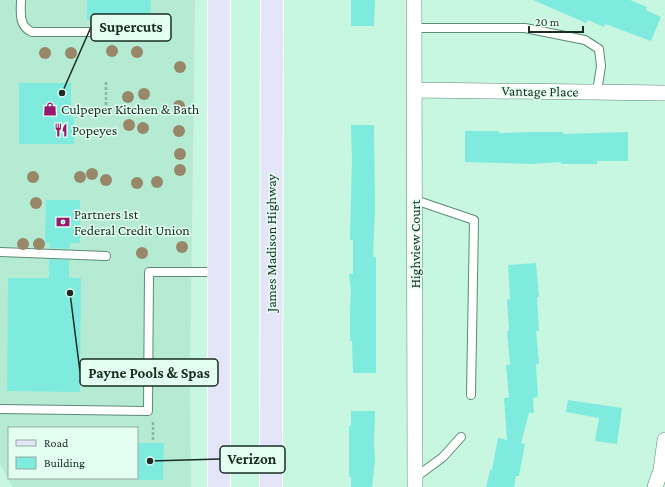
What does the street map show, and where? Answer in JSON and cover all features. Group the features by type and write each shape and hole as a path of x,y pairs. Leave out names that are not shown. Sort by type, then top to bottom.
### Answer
{"main road":[{"path":"219,0 219,487"},
{"name":"James Madison Highway","path":"271,487 272,0"}],"street":[{"name":"Highview Court","path":"414,0 415,482"},
{"name":"Vantage Place","path":"414,90 665,93"},
{"path":"656,487 661,470 665,440"}],"lane":[{"path":"21,0 21,20 26,28 32,32 162,32"},
{"path":"414,28 525,28 585,40 599,49 601,66 597,92"},
{"path":"415,200 474,220 471,395"},
{"path":"0,252 106,256"},
{"path":"0,409 148,411 149,272 218,272"},
{"path":"415,482 443,457 461,437"}],"path":[{"path":"106,80 106,110"},
{"path":"82,215 106,215"}],"shaded area":[{"path":"0,0 195,0 190,380 191,487 13,487 8,479 138,479 138,427 8,427 8,478 0,464"}],"building":[{"path":"87,0 151,0 150,26 93,26 93,20 87,20"},
{"path":"351,0 375,0 374,26 351,26"},
{"path":"533,0 630,0 647,7 646,10 661,17 651,41 605,24 604,27 588,20 586,23"},
{"path":"19,83 71,83 71,117 74,117 74,144 19,144"},
{"path":"351,125 374,125 375,209 373,257 376,257 376,373 353,373 352,341 350,341 351,290 349,274 353,274 353,240 350,240 352,159"},
{"path":"465,131 499,131 499,133 563,132 563,134 628,132 628,161 597,161 597,164 561,164 561,162 532,164 465,162"},
{"name":"Partners 1st Federal Credit Union","path":"46,200 80,200 80,243 70,243 70,249 49,248 50,243 45,243"},
{"path":"49,259 69,260 69,278 81,278 80,392 7,391 8,278 49,278"},
{"path":"536,263 539,297 537,297 539,331 536,331 539,364 536,364 538,397 533,398 534,413 529,413 521,443 525,444 519,476 516,476 514,487 486,487 490,470 492,470 498,438 507,440 504,398 509,398 506,365 510,365 507,331 509,331 507,299 510,299 508,265"},
{"path":"568,400 622,408 617,444 595,441 599,418 566,412"},
{"path":"351,411 375,411 375,460 372,487 351,487 351,477 349,477 349,426 351,426"},
{"path":"138,443 164,443 163,480 137,480"}],"place":[{"name":"Supercuts","path":"62,93"},
{"name":"Culpeper Kitchen & Bath","path":"50,109"},
{"name":"Popeyes","path":"61,130"},
{"name":"Partners 1st Federal Credit Union","path":"63,222"},
{"name":"Payne Pools & Spas","path":"70,293"},
{"name":"Verizon","path":"150,461"}]}
